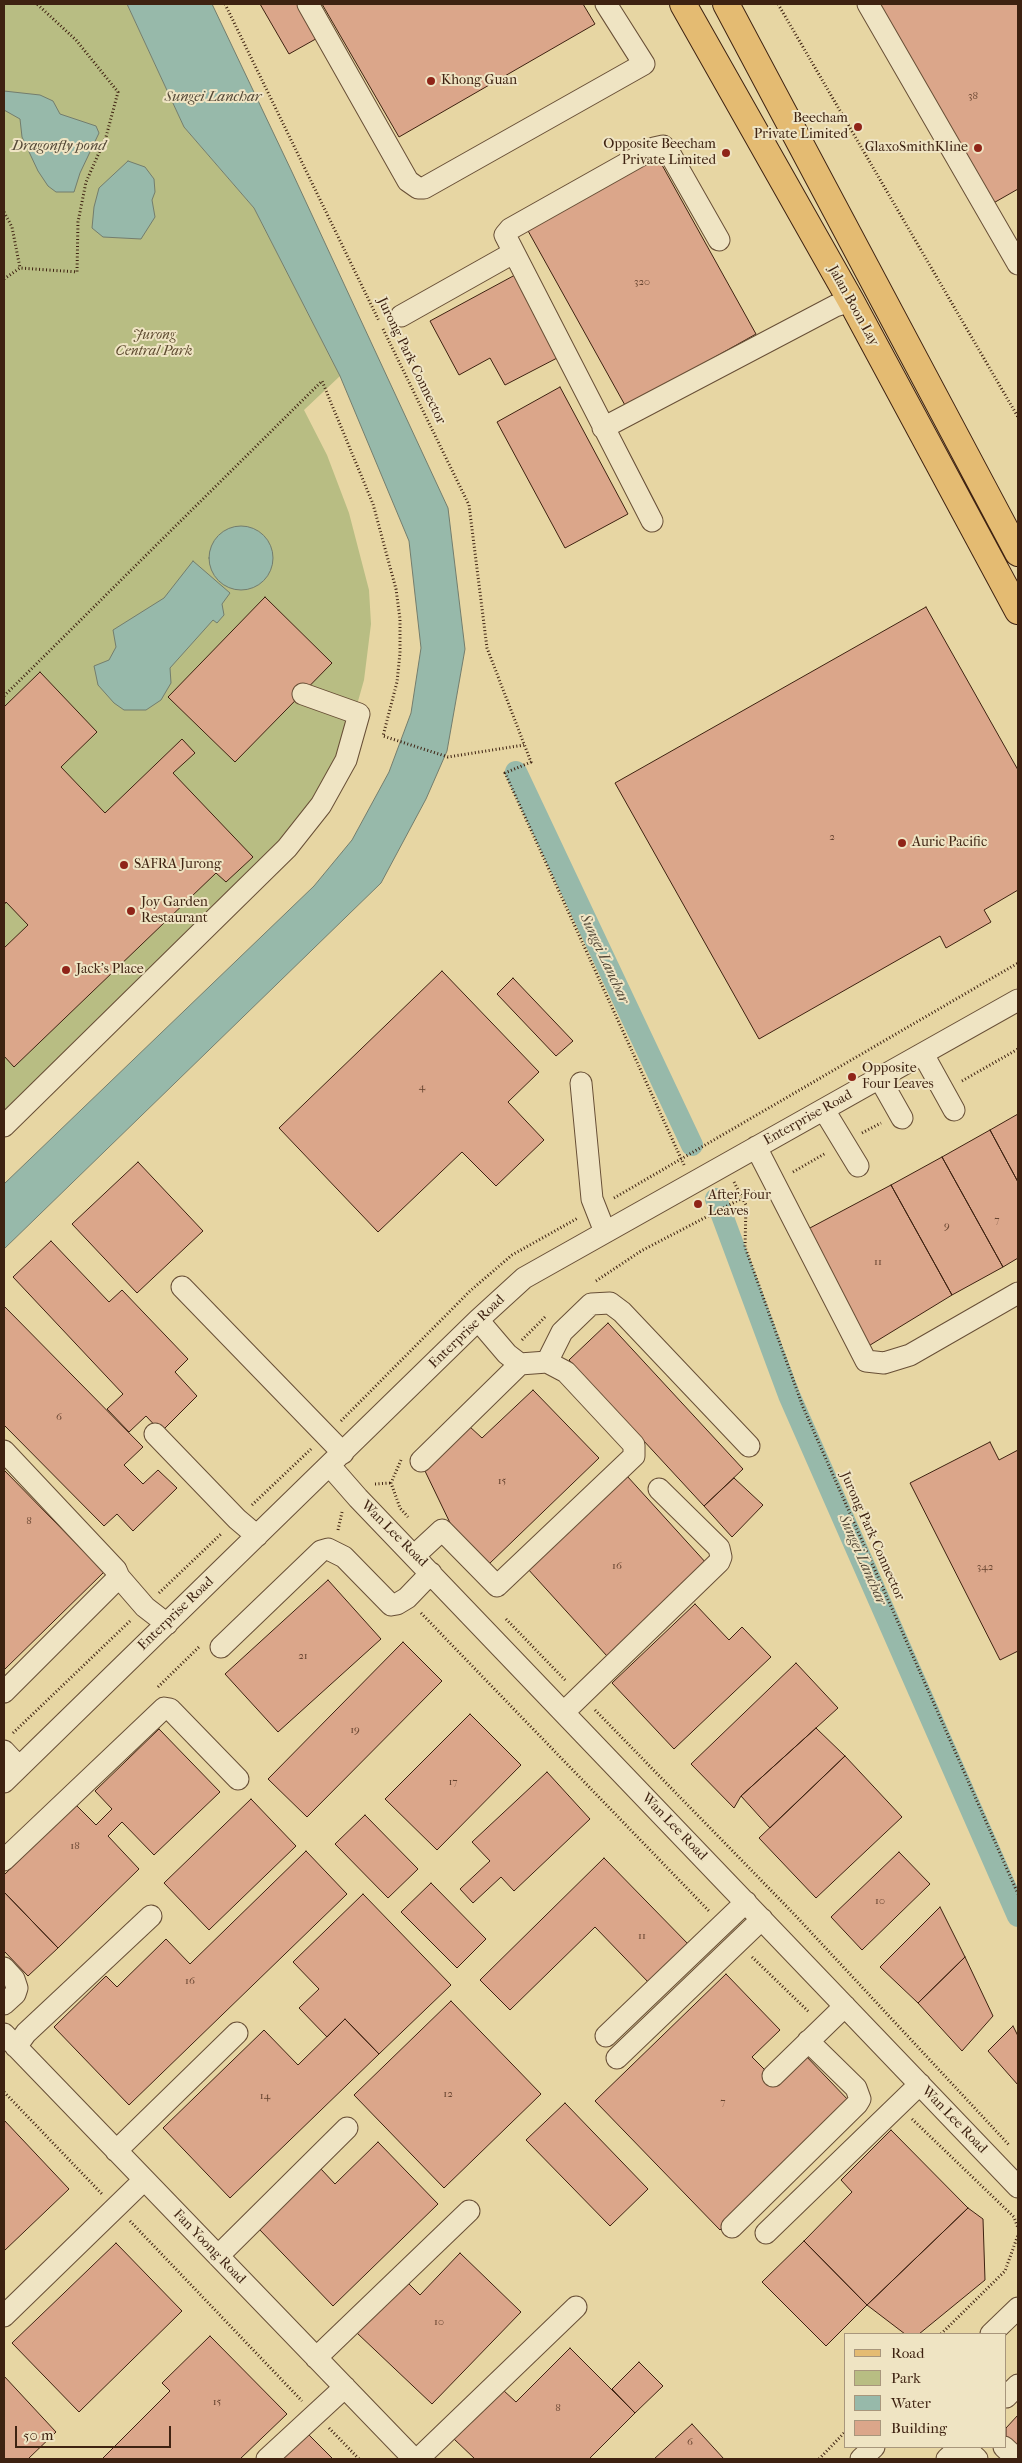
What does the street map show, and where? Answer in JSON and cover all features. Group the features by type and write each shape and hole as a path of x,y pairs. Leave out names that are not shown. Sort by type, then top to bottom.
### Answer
{"main road":[{"name":"Jalan Boon Lay","path":"683,4 851,301 1018,611"},
{"path":"726,4 1018,553"}],"street":[{"path":"308,4 408,181 418,188 424,188 644,64 606,4"},
{"path":"868,4 1018,264"},
{"path":"652,521 513,253 506,235 510,229 660,146 669,152 719,240"},
{"path":"401,316 513,253"},
{"path":"603,428 835,306 851,301"},
{"path":"4,1126 287,848 321,805 346,760 359,714 302,694"},
{"name":"Enterprise Road","path":"11,1774 337,1460 478,1320 524,1278 1018,1000"},
{"path":"923,1054 954,1110"},
{"path":"880,1078 901,1116"},
{"path":"581,1083 592,1199 605,1232"},
{"path":"824,1110 858,1166"},
{"path":"756,1147 866,1360 884,1363 910,1355 1018,1293"},
{"name":"Wan Lee Road","path":"182,1287 337,1460 358,1498 422,1548 431,1573 1018,2187"},
{"path":"547,1362 562,1332 591,1304 610,1303 622,1312 749,1446"},
{"path":"422,1548 442,1530 497,1586 634,1456 634,1445 566,1372 547,1362 514,1359 478,1320"},
{"path":"413,1457 514,1359"},
{"path":"155,1434 236,1519 257,1536"},
{"path":"4,1451 116,1570 119,1577 145,1607 167,1624"},
{"path":"564,1712 719,1562 721,1557 719,1548 659,1490"},
{"path":"214,1643 314,1556 328,1548 344,1557 391,1605 407,1598 431,1573"},
{"path":"4,1692 119,1577"},
{"path":"4,1860 160,1709 170,1709 238,1779"},
{"path":"4,1751 11,1774"},
{"path":"606,2036 746,1902"},
{"path":"10,2041 26,2033 150,1916"},
{"path":"617,2058 762,1919"},
{"path":"4,1968 14,1979 17,1988 15,1994 4,2004"},
{"path":"772,2076 845,2006"},
{"path":"116,2150 237,2033"},
{"name":"Fan Yoong Road","path":"10,2041 414,2459"},
{"path":"732,2227 860,2099 856,2088 808,2041"},
{"path":"766,2233 920,2084"},
{"path":"218,2256 347,2128"},
{"path":"4,2316 144,2180"},
{"path":"316,2358 469,2211"},
{"path":"418,2459 576,2307"},
{"path":"992,2333 1018,2308"},
{"path":"1007,2396 1018,2385"},
{"path":"267,2459 345,2387"},
{"path":"861,2459 873,2448"},
{"path":"947,2459 961,2448"},
{"path":"963,2448 976,2459"},
{"path":"1005,2448 1017,2459"}],"path":[{"path":"4,279 20,268 77,272 78,222 86,182 106,137 118,92 76,40 37,4"},
{"name":"Jurong Park Connector","path":"225,4 469,505 487,648 532,762 505,772 681,1159 712,1142 775,1102 1018,963"},
{"path":"778,4 1018,418"},
{"path":"4,212 12,227 20,268"},
{"path":"4,696 322,381 373,504 396,589 400,619 400,653 397,682 383,736 448,757 524,745"},
{"path":"944,1091 1018,1049"},
{"path":"594,1283 641,1251 727,1204 774,1183 844,1143 901,1116"},
{"name":"Jurong Park Connector","path":"734,1181 746,1205 745,1247 803,1407 1018,1894"},
{"path":"514,1359 547,1314"},
{"path":"413,1457 397,1466 391,1483 400,1508 422,1548"},
{"path":"407,1598 722,1925"},
{"path":"505,1618 794,1914 1013,2150"},
{"path":"151,1693 214,1643"},
{"path":"737,1942 824,2026"},
{"path":"4,2092 359,2459"},
{"path":"898,2105 1014,2217 1018,2228"},
{"path":"942,2333 1005,2271 1018,2235"},
{"path":"819,2459 844,2434"}],"green space":[{"name":"Jurong Central Park","path":"4,4 127,4 184,127 254,208 340,376 304,410 327,455 349,513 369,590 371,624 364,680 342,758 282,846 4,1115"}],"water":[{"name":"Sungei Lanchar","path":"127,4 212,4 448,508 465,649 447,751 426,799 381,883 4,1249 4,1184 314,886 352,840 389,772 411,713 421,648 409,541 340,376 254,208 184,127"},
{"name":"Dragonfly pond","path":"4,91 40,95 53,101 60,114 96,126 99,133 80,173 74,192 56,192 48,186 38,171 22,137 20,119 4,110"},
{"name":"Dragonfly pond","path":"128,161 145,167 154,179 155,192 152,200 155,217 141,239 103,237 92,228 94,207 99,188"},
{"path":"241,526 253,528 264,535 271,546 273,558 271,570 264,581 253,588 241,590 229,588 218,581 211,570 209,558 211,546 218,535 229,528"},
{"path":"193,561 230,593 222,604 224,615 217,623 213,620 170,668 171,683 161,700 146,710 124,710 114,703 98,685 94,666 109,660 116,647 113,630 164,598"}],"building":[{"path":"260,4 303,4 321,36 289,54"},
{"name":"Khong Guan","path":"322,4 583,4 595,24 399,137"},
{"name":"GlaxoSmithKline","path":"876,4 1018,4 1018,189 990,205"},
{"path":"657,156 756,334 626,407 527,229"},
{"path":"515,275 559,357 505,385 490,358 459,375 430,321"},
{"path":"560,387 628,514 565,548 497,422"},
{"path":"265,597 332,663 235,762 168,697"},
{"path":"926,607 1018,770 1018,890 984,910 991,922 946,948 940,936 759,1039 615,783"},
{"name":"SAFRA Jurong","path":"40,672 97,732 61,767 105,813 182,739 195,753 173,773 253,857 226,882 216,873 14,1067 4,1056 4,948 28,925 6,902 4,905 4,707"},
{"path":"442,971 539,1072 508,1102 544,1140 496,1186 462,1152 378,1232 279,1128"},
{"path":"513,978 573,1041 556,1056 497,994"},
{"path":"1018,1114 1018,1182 990,1130"},
{"path":"990,1130 1018,1182 1018,1258 1003,1267 942,1157"},
{"path":"942,1157 1003,1267 952,1295 891,1185"},
{"path":"138,1162 203,1231 137,1293 72,1224"},
{"path":"891,1185 952,1295 862,1350 808,1229"},
{"path":"51,1241 109,1302 122,1290 188,1359 175,1372 197,1396 161,1432 146,1416 129,1432 107,1409 123,1394 13,1277"},
{"path":"4,1306 143,1447 124,1465 143,1484 158,1470 177,1488 133,1531 117,1514 104,1526 4,1425"},
{"path":"608,1323 743,1469 704,1506 569,1360"},
{"path":"533,1390 599,1458 489,1564 453,1529 425,1471 469,1426 482,1438"},
{"path":"990,1442 999,1460 1018,1450 1018,1651 1000,1660 910,1483"},
{"path":"4,1470 104,1572 4,1670"},
{"path":"627,1476 707,1564 607,1656 527,1568"},
{"path":"734,1478 763,1505 732,1537 704,1506"},
{"path":"328,1580 381,1639 278,1732 225,1674"},
{"path":"695,1604 729,1640 742,1627 771,1657 674,1749 612,1683"},
{"path":"403,1642 442,1681 307,1817 268,1779"},
{"path":"796,1663 838,1708 741,1796 734,1808 691,1764"},
{"path":"470,1714 521,1765 437,1850 385,1799"},
{"path":"816,1728 845,1756 770,1828 741,1796"},
{"path":"159,1729 220,1792 154,1855 122,1822 108,1836 139,1869 58,1948 4,1892 4,1875 76,1805 96,1825 112,1809 95,1791"},
{"path":"845,1756 902,1817 816,1898 759,1838"},
{"path":"547,1772 590,1819 514,1891 501,1877 473,1903 460,1889 490,1861 472,1842"},
{"path":"251,1799 296,1846 209,1930 164,1883"},
{"path":"365,1815 418,1869 388,1898 335,1844"},
{"path":"306,1851 347,1894 129,2105 54,2027 106,1976 117,1987 166,1939 190,1964"},
{"path":"899,1852 930,1884 862,1950 831,1917"},
{"path":"604,1858 690,1946 650,1984 595,1927 510,2010 480,1980"},
{"path":"431,1883 486,1939 457,1968 401,1912"},
{"path":"4,1892 58,1948 28,1976 4,1951"},
{"path":"363,1894 451,1985 379,2054 345,2019 327,2037 299,2008 319,1989 293,1962"},
{"path":"940,1907 965,1957 918,2003 880,1967"},
{"path":"965,1957 993,2016 962,2051 918,2003"},
{"path":"726,1974 780,2030 752,2057 776,2081 804,2054 851,2103 720,2230 595,2101"},
{"path":"451,2001 541,2094 444,2188 354,2095"},
{"path":"345,2019 379,2054 230,2198 163,2128 264,2030 298,2065"},
{"path":"1013,2026 1018,2036 1018,2085 988,2051"},
{"path":"565,2103 648,2189 610,2226 526,2140"},
{"path":"4,2120 69,2189 4,2251"},
{"path":"891,2130 968,2208 867,2305 804,2241 852,2192 841,2180"},
{"path":"378,2142 438,2204 333,2306 259,2229 321,2169 335,2184"},
{"path":"968,2208 983,2219 985,2280 920,2333 904,2333 867,2305"},
{"path":"804,2241 867,2305 826,2346 762,2282"},
{"path":"116,2243 182,2311 79,2412 12,2343"},
{"path":"460,2253 521,2312 432,2404 357,2333 407,2282 420,2295"},
{"path":"210,2336 287,2414 240,2459 102,2459 170,2391 162,2383"},
{"path":"570,2348 635,2413 589,2459 475,2459 454,2439 503,2390 516,2402"},
{"path":"639,2362 663,2386 635,2413 612,2389"},
{"path":"4,2376 56,2432 28,2459 4,2459"},
{"path":"1018,2415 1018,2456 1007,2445 1007,2427"},
{"path":"692,2424 724,2459 654,2459"},
{"path":"307,2433 333,2459 279,2459"}],"waterway":[{"name":"Sungei Lanchar","path":"516,772 692,1145"},
{"name":"Sungei Lanchar","path":"716,1199 789,1395 1018,1916"}],"place":[{"name":"Khong Guan","path":"431,81"},
{"name":"Beecham Private Limited","path":"858,127"},
{"name":"GlaxoSmithKline","path":"978,148"},
{"name":"Opposite Beecham Private Limited","path":"726,153"},
{"name":"Auric Pacific","path":"902,843"},
{"name":"SAFRA Jurong","path":"124,865"},
{"name":"Joy Garden Restaurant","path":"131,911"},
{"name":"Jack's Place","path":"66,970"},
{"name":"Opposite Four Leaves","path":"852,1077"},
{"name":"After Four Leaves","path":"698,1204"}]}
